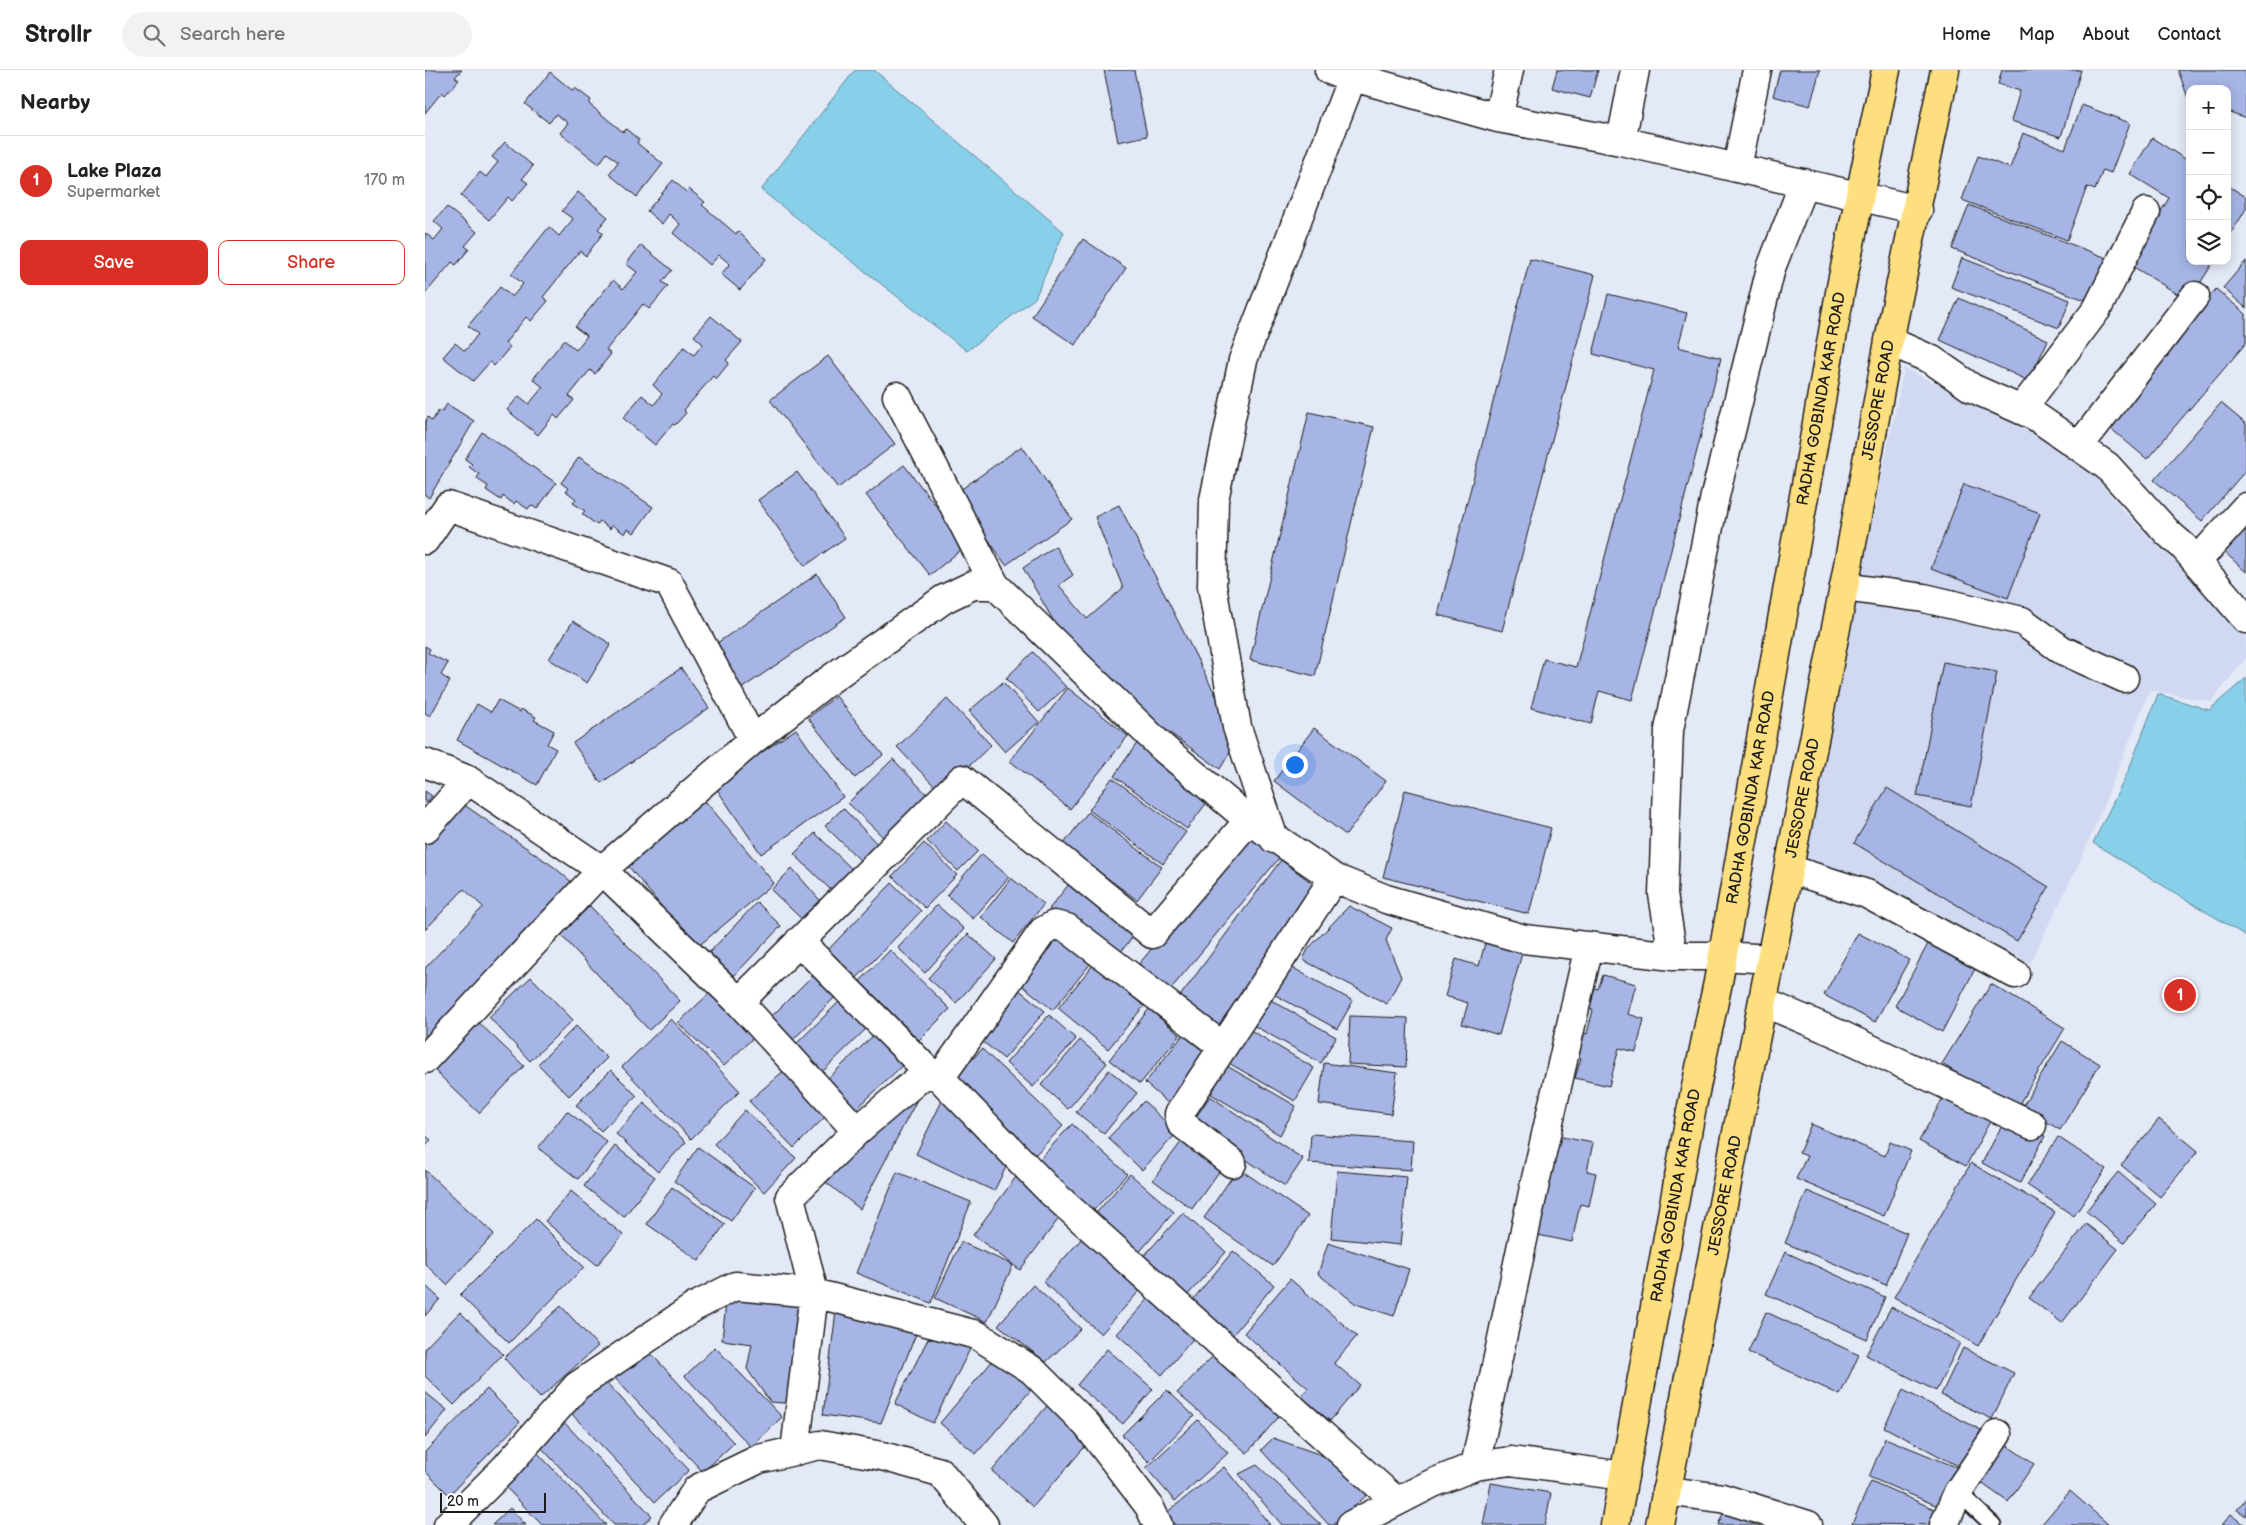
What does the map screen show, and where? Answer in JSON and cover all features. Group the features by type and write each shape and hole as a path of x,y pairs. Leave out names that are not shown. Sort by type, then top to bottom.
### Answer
{"main road":[{"name":"RADHA GOBINDA KAR ROAD","path":"1615,1525 1692,1106 1722,956 1825,377 1885,70"},
{"name":"JESSORE ROAD","path":"1660,1525 1844,587 1889,341 1918,210 1945,70"}],"street":[{"path":"1498,118 1509,70"},
{"path":"1621,141 1635,70"},
{"path":"1737,168 1757,70"},
{"path":"1274,839 1237,727 1212,586 1214,500 1243,360 1346,72 1498,118 1621,141 1918,210"},
{"path":"1673,956 1663,894 1669,730 1724,458 1771,268 1804,183"},
{"path":"2021,410 2097,309 2146,212"},
{"path":"2080,445 2195,296"},
{"path":"1889,341 1932,360 1972,388 2035,416 2080,445 2107,466 2197,562 2246,618"},
{"path":"897,396 995,585 1163,748 1249,820 1274,839 1334,878 1386,899 1524,939 1673,956 1771,959"},
{"path":"425,540 448,506 669,583 753,740"},
{"path":"2197,562 2246,507"},
{"path":"425,1059 602,870 753,740 825,683 944,599 973,585 995,585"},
{"path":"1844,587 1924,598 2022,621 2062,650 2124,678"},
{"path":"425,762 467,780 602,870 739,1002 857,1131"},
{"path":"739,1002 962,779 1152,934 1249,820"},
{"path":"425,828 467,780"},
{"path":"1789,869 1867,894 2015,974"},
{"path":"1232,1163 1181,1123 1179,1114 1334,878"},
{"path":"795,1450 814,1293 790,1197 857,1131 934,1074 1043,931 1055,925 1067,928 1222,1046"},
{"path":"799,942 934,1074 1049,1191 1396,1501"},
{"path":"1475,1466 1535,1183 1589,946"},
{"path":"1763,1002 1841,1035 2032,1125"},
{"path":"448,1525 504,1469 577,1386 694,1307 735,1286 814,1293 916,1318 977,1336 1032,1370 1087,1425 1149,1506 1158,1525"},
{"path":"1943,1525 1959,1492 1997,1434"},
{"path":"673,1525 697,1489 759,1459 819,1445 882,1456 940,1472 984,1525"},
{"path":"1351,1525 1396,1501 1475,1466 1511,1461 1624,1476"},
{"path":"1666,1491 1721,1498 1808,1525"}],"lane":[{"path":"1959,1492 1993,1525"}],"shaded area":[{"path":"1904,368 2075,452 2124,511 2246,633 2246,658 2211,702 2150,690 2084,853 2030,963 1872,882 1802,857"}],"water":[{"path":"855,70 874,70 1064,232 1035,298 967,351 761,190"},
{"path":"2246,678 2246,936 2093,843 2127,774 2158,694 2209,710"}],"building":[{"path":"425,70 462,70 455,77 459,80 445,95 442,92 425,113"},
{"path":"1104,70 1134,70 1147,136 1118,142"},
{"path":"1557,70 1598,70 1590,98 1552,88"},
{"path":"1780,70 1820,70 1810,106 1773,96"},
{"path":"2002,70 2081,70 2061,137 2011,121 2020,91 1998,84"},
{"path":"2178,70 2246,70 2246,118 2231,112 2231,85 2186,85 2186,92"},
{"path":"550,72 573,91 575,88 591,100 589,104 623,132 626,129 639,140 637,143 663,164 637,197 609,174 618,162 607,153 599,164 560,133 568,123 556,114 549,123 525,104"},
{"path":"2082,105 2130,123 2111,173 2103,170 2095,190 2087,187 2067,240 1962,200 1978,156 2010,168 2023,133 2065,149"},
{"path":"2152,138 2186,159 2186,265 2212,265 2189,301 2129,264 2169,198 2130,174"},
{"path":"505,142 533,166 522,179 528,183 512,201 508,197 489,220 461,196 480,172 486,177 498,162 492,157"},
{"path":"673,180 686,192 689,189 705,202 702,205 736,234 738,231 766,259 740,290 721,274 730,264 719,255 710,265 673,233 680,224 669,214 662,224 647,211"},
{"path":"2231,188 2246,197 2246,209 2231,233"},
{"path":"578,192 608,217 598,229 603,233 586,256 580,251 543,297 548,301 531,321 526,317 505,343 510,347 494,366 490,362 473,381 443,357 455,343 465,351 478,334 468,326 500,287 512,297 523,284 511,274 549,227 559,236 573,219 562,211"},
{"path":"1969,205 2107,258 2090,302 1952,249"},
{"path":"447,207 477,232 465,246 469,249 456,265 452,262 425,294 425,233 434,240 443,229 434,221"},
{"path":"1083,239 1126,268 1075,345 1032,316"},
{"path":"641,245 672,270 662,282 668,286 649,309 643,304 606,350 611,354 595,374 590,370 569,396 574,400 558,419 554,415 538,435 507,410 519,396 529,404 543,387 533,379 564,340 576,350 587,336 575,327 613,280 623,289 637,272 626,264"},
{"path":"1962,258 2070,300 2059,328 1951,287"},
{"path":"1530,259 1595,275 1502,631 1438,615"},
{"path":"2246,261 2246,308 2223,288"},
{"path":"2216,289 2246,314 2246,343 2147,459 2103,422"},
{"path":"1608,294 1687,313 1678,347 1721,358 1632,700 1599,691 1591,724 1531,708 1544,659 1576,667 1654,370 1593,354"},
{"path":"1959,298 2048,340 2029,381 1940,340"},
{"path":"711,316 742,342 726,360 729,363 716,379 713,376 684,410 686,413 675,425 673,424 655,445 623,418 642,395 654,405 662,394 653,385 684,347 694,355 703,344 694,336"},
{"path":"828,356 895,444 838,488 770,400"},
{"path":"2221,403 2246,424 2246,470 2202,521 2154,480"},
{"path":"447,404 474,421 429,498 425,495 425,422 428,417 432,421 439,410 442,412"},
{"path":"1309,412 1374,427 1315,676 1250,660"},
{"path":"482,432 556,483 537,509 531,505 528,509 516,501 514,504 503,496 501,500 486,490 488,486 477,479 479,474 469,467 472,464 465,459"},
{"path":"1022,446 1072,519 1006,565 956,493"},
{"path":"579,457 653,507 634,533 628,529 625,534 612,525 610,529 600,521 597,525 582,514 585,511 573,503 576,499 566,491 568,488 561,483"},
{"path":"904,465 967,545 930,575 866,495"},
{"path":"797,472 845,538 805,566 758,500"},
{"path":"1964,484 2040,513 2008,598 1931,569"},
{"path":"1119,505 1238,739 1220,769 1109,689 1060,632 1023,568 1055,546 1073,575 1059,585 1087,619 1123,588 1095,517"},
{"path":"2246,513 2246,572 2217,545"},
{"path":"817,574 846,617 738,691 710,648"},
{"path":"573,621 611,644 587,683 549,659"},
{"path":"425,646 430,649 428,653 448,663 441,675 450,681 430,716 425,713"},
{"path":"1033,652 1066,687 1039,712 1006,678"},
{"path":"1943,662 1997,672 1971,806 1917,796"},
{"path":"681,668 709,708 601,783 573,743"},
{"path":"1003,682 1039,722 1005,752 969,711"},
{"path":"1068,688 1128,736 1070,809 1010,761"},
{"path":"836,696 883,755 855,778 808,718"},
{"path":"947,699 991,745 941,793 897,747"},
{"path":"498,700 520,712 521,709 536,717 534,720 554,731 547,744 556,749 537,785 457,740 477,704 491,712"},
{"path":"1314,728 1386,781 1346,835 1274,781"},
{"path":"796,729 843,797 761,854 714,785"},
{"path":"1140,739 1214,793 1187,829 1114,776"},
{"path":"893,759 934,802 890,844 848,803"},
{"path":"1112,778 1186,832 1163,864 1089,810"},
{"path":"1887,788 2049,887 2017,941 1854,843"},
{"path":"1405,790 1551,828 1529,914 1383,877"},
{"path":"425,791 432,796 425,804"},
{"path":"701,796 774,883 696,948 624,861"},
{"path":"460,802 554,867 574,884 425,1050 425,968 483,907 464,889 425,930 425,840"},
{"path":"843,808 883,850 867,867 825,826"},
{"path":"1088,812 1162,867 1137,900 1063,845"},
{"path":"946,821 978,851 958,871 927,841"},
{"path":"1249,831 1280,857 1165,996 1134,970"},
{"path":"815,833 859,876 838,897 794,854"},
{"path":"924,843 957,875 925,908 892,876"},
{"path":"982,854 1009,877 973,919 947,895"},
{"path":"1281,860 1320,889 1213,1032 1175,1003"},
{"path":"792,868 824,905 807,924 771,890"},
{"path":"1011,878 1044,904 1013,943 981,917"},
{"path":"1074,878 1138,930 1116,958 1049,909"},
{"path":"892,883 921,911 853,982 824,954"},
{"path":"757,902 781,926 731,979 707,955"},
{"path":"937,905 964,929 925,973 898,948"},
{"path":"590,906 680,1001 649,1030 560,934"},
{"path":"1349,906 1392,928 1386,940 1401,977 1387,1004 1303,960 1308,949"},
{"path":"1858,933 1909,960 1875,1022 1824,995"},
{"path":"968,934 996,959 956,1003 928,978"},
{"path":"1057,935 1091,963 1053,1010 1018,982"},
{"path":"1486,939 1523,950 1499,1035 1462,1024 1468,1003 1445,996 1456,959 1479,966"},
{"path":"1929,942 1976,967 1942,1032 1895,1006"},
{"path":"890,950 950,1009 919,1040 860,981"},
{"path":"1284,963 1353,1001 1337,1029 1268,991"},
{"path":"1093,965 1144,1006 1108,1049 1058,1008"},
{"path":"817,971 839,993 789,1044 767,1021"},
{"path":"1603,975 1636,984 1628,1014 1644,1019 1636,1052 1619,1048 1609,1086 1575,1078 1581,1058 1573,1056 1579,1032 1587,1034 1593,1010 1584,1008 1589,986 1598,989"},
{"path":"531,977 573,1020 530,1061 489,1017"},
{"path":"1991,984 2065,1028 2016,1109 1942,1064"},
{"path":"715,988 758,1033 724,1066 678,1023"},
{"path":"1017,988 1045,1011 1004,1059 976,1036"},
{"path":"1264,996 1336,1037 1321,1063 1249,1023"},
{"path":"843,998 870,1025 819,1075 792,1048"},
{"path":"1149,1009 1180,1035 1140,1084 1109,1060"},
{"path":"1049,1015 1076,1039 1033,1087 1006,1063"},
{"path":"1350,1016 1408,1018 1406,1067 1348,1064"},
{"path":"671,1019 740,1091 691,1139 622,1067"},
{"path":"476,1020 524,1066 479,1113 431,1067"},
{"path":"576,1026 607,1058 569,1096 538,1064"},
{"path":"1247,1028 1314,1068 1295,1101 1227,1062"},
{"path":"878,1031 907,1061 850,1115 821,1085"},
{"path":"1183,1035 1208,1055 1169,1104 1145,1083"},
{"path":"1080,1040 1107,1063 1068,1109 1041,1085"},
{"path":"2062,1041 2100,1064 2060,1130 2022,1107"},
{"path":"982,1049 1063,1126 1035,1155 954,1079"},
{"path":"1324,1063 1397,1073 1391,1114 1319,1104"},
{"path":"1227,1066 1296,1106 1280,1135 1211,1094"},
{"path":"787,1068 830,1112 794,1148 749,1101"},
{"path":"611,1070 637,1096 601,1131 576,1105"},
{"path":"1109,1070 1137,1093 1104,1134 1076,1112"},
{"path":"1948,1089 1994,1114 1966,1166 1919,1141"},
{"path":"919,1096 860,1209 823,1180 867,1137"},
{"path":"1210,1096 1303,1159 1285,1186 1192,1123"},
{"path":"943,1099 1010,1159 994,1191 916,1154"},
{"path":"1144,1101 1177,1133 1142,1170 1108,1138"},
{"path":"644,1103 686,1142 658,1172 616,1134"},
{"path":"745,1110 796,1158 764,1192 714,1144"},
{"path":"567,1111 607,1142 578,1179 538,1148"},
{"path":"2007,1116 2045,1136 2020,1183 1982,1163"},
{"path":"2159,1119 2198,1151 2160,1197 2121,1165"},
{"path":"1072,1124 1127,1174 1092,1212 1037,1162"},
{"path":"1811,1124 1885,1156 1890,1142 1911,1151 1884,1216 1796,1179 1807,1156 1799,1153"},
{"path":"1187,1134 1226,1162 1192,1209 1153,1180"},
{"path":"1311,1134 1413,1141 1411,1170 1309,1163"},
{"path":"425,1135 431,1140 425,1147"},
{"path":"1557,1136 1593,1143 1587,1171 1596,1173 1589,1206 1580,1204 1572,1242 1538,1235"},
{"path":"2058,1137 2106,1169 2074,1216 2027,1185"},
{"path":"615,1146 655,1177 624,1217 584,1186"},
{"path":"698,1147 755,1188 731,1221 674,1181"},
{"path":"1971,1163 2055,1212 1978,1346 1894,1297"},
{"path":"1238,1168 1308,1216 1273,1266 1204,1218"},
{"path":"425,1170 494,1234 447,1285 425,1264"},
{"path":"1337,1171 1407,1177 1400,1245 1331,1238"},
{"path":"897,1172 971,1202 931,1303 856,1273"},
{"path":"2118,1172 2156,1204 2124,1243 2086,1211"},
{"path":"1130,1174 1174,1212 1136,1256 1092,1218"},
{"path":"1016,1177 1063,1213 1020,1270 973,1235"},
{"path":"672,1187 725,1224 699,1261 647,1224"},
{"path":"571,1191 623,1235 597,1265 545,1221"},
{"path":"1807,1191 1907,1233 1886,1285 1785,1243"},
{"path":"1183,1213 1226,1252 1185,1298 1141,1259"},
{"path":"536,1219 584,1267 509,1343 460,1295"},
{"path":"2086,1224 2118,1249 2062,1323 2029,1298"},
{"path":"1084,1236 1142,1288 1101,1334 1043,1282"},
{"path":"961,1242 1013,1265 987,1322 935,1298"},
{"path":"1328,1243 1409,1269 1394,1316 1356,1304 1318,1274"},
{"path":"1233,1251 1274,1285 1231,1337 1190,1303"},
{"path":"1785,1252 1885,1297 1867,1339 1766,1294"},
{"path":"1290,1279 1357,1336 1334,1363 1360,1385 1330,1421 1301,1396 1308,1388 1244,1333"},
{"path":"425,1285 440,1299 425,1316"},
{"path":"1033,1285 1081,1329 1046,1362 998,1325"},
{"path":"727,1293 809,1303 795,1404 770,1402 747,1369 752,1344 722,1340"},
{"path":"1153,1294 1197,1334 1162,1375 1117,1334"},
{"path":"561,1306 598,1346 540,1398 504,1358"},
{"path":"1891,1307 1960,1343 1936,1391 1866,1355"},
{"path":"836,1311 921,1321 881,1423 823,1415"},
{"path":"460,1312 503,1354 454,1405 425,1376 425,1348"},
{"path":"1766,1312 1859,1355 1840,1395 1748,1352"},
{"path":"933,1329 971,1347 933,1423 895,1404"},
{"path":"643,1345 734,1443 703,1472 612,1375"},
{"path":"715,1347 782,1417 751,1447 685,1376"},
{"path":"1963,1348 2014,1373 1992,1419 1941,1395"},
{"path":"1107,1349 1153,1389 1123,1424 1077,1385"},
{"path":"999,1353 1036,1384 976,1454 940,1423"},
{"path":"1215,1354 1283,1412 1247,1453 1177,1393"},
{"path":"603,1379 689,1470 655,1502 569,1411"},
{"path":"487,1389 520,1422 449,1495 425,1471 425,1452"},
{"path":"1167,1390 1194,1416 1149,1462 1122,1435"},
{"path":"1903,1390 1981,1430 1962,1468 1884,1427"},
{"path":"425,1392 447,1410 425,1438"},
{"path":"1052,1400 1094,1436 1033,1507 992,1471"},
{"path":"562,1420 652,1516 642,1525 614,1525 538,1444"},
{"path":"1198,1420 1228,1453 1175,1501 1146,1468"},
{"path":"1273,1438 1341,1462 1370,1492 1334,1525 1329,1525 1261,1450"},
{"path":"1885,1438 1961,1469 1945,1509 1869,1477"},
{"path":"1999,1440 2034,1464 2008,1502 1973,1477"},
{"path":"533,1448 606,1525 542,1525 499,1480"},
{"path":"1257,1465 1321,1525 1282,1525 1239,1474"},
{"path":"1224,1467 1270,1525 1175,1525 1166,1513"},
{"path":"1871,1481 1943,1513 1938,1525 1852,1524"},
{"path":"1491,1483 1551,1493 1545,1525 1483,1525"},
{"path":"2070,1491 2109,1525 2041,1525"},
{"path":"2246,1498 2246,1516 2237,1510"},
{"path":"1726,1506 1775,1525 1718,1525"},
{"path":"510,1508 526,1525 492,1525"},
{"path":"2231,1514 2245,1525 2222,1525"}],"place":[{"name":"Lake Plaza","path":"2180,995"}]}
